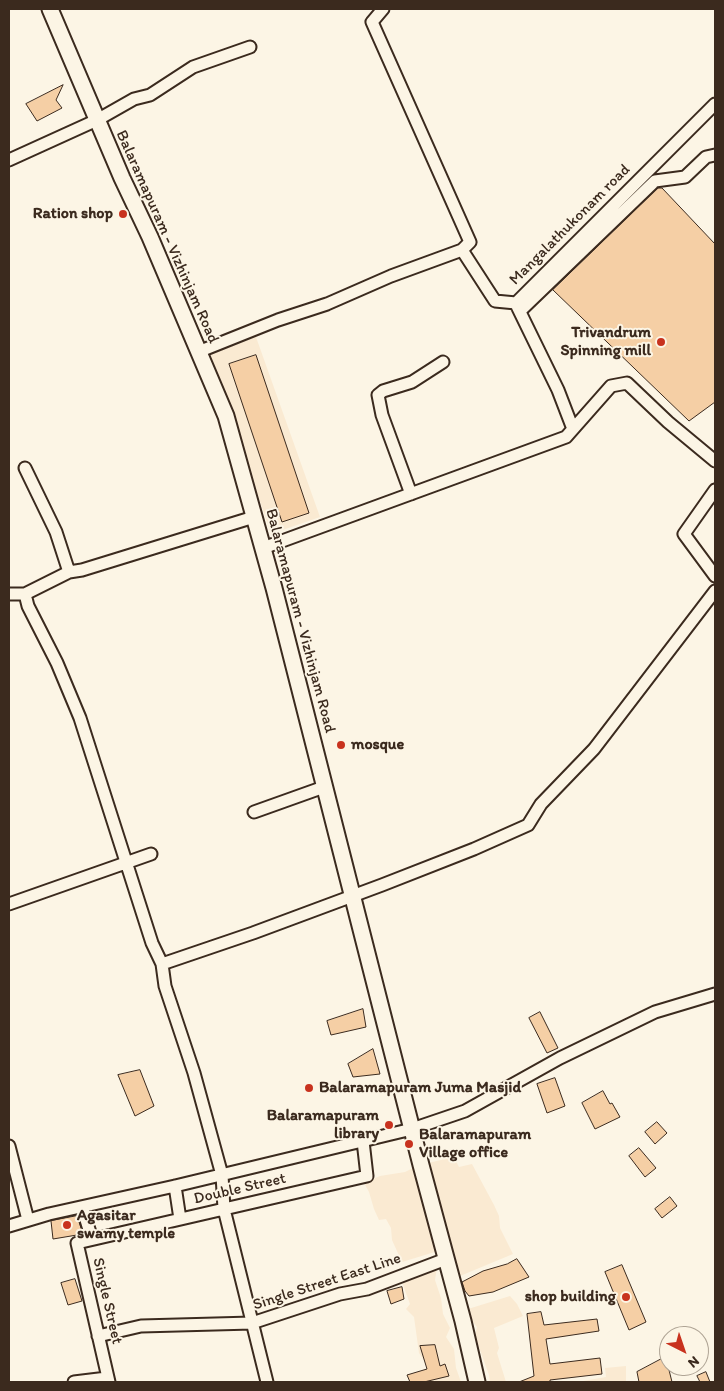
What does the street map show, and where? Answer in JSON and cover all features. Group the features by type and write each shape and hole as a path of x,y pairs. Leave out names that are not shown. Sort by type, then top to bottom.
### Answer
{"main road":[{"name":"Balaramapuram - Vizhinjam Road","path":"50,9 226,416 263,548 463,1321 477,1382"}],"street":[{"path":"198,352 278,320 345,297 391,276 462,250 470,242 372,22 383,9"},
{"path":"9,160 97,120 134,99 150,95 192,67 250,47"},
{"name":"Mangalathukonam road","path":"462,250 495,301 518,307 715,104"},
{"path":"573,429 558,390 518,307 655,182 685,177 706,157 715,155"},
{"path":"411,494 382,415 378,395 383,391 412,382 443,362"},
{"path":"263,548 566,437 611,386 627,383 668,422 715,461"},
{"path":"25,468 56,532 69,572"},
{"path":"715,490 684,534 715,576"},
{"path":"9,594 25,594 69,572 82,570 254,517"},
{"path":"162,964 352,897 466,852 528,825 541,804 594,749 715,591"},
{"path":"25,594 28,606 57,663 80,718 152,943 162,964 166,986 194,1073 222,1175 224,1209 267,1382"},
{"path":"254,812 324,787"},
{"path":"9,904 150,854"},
{"path":"9,1226 49,1214 412,1129 466,1110 560,1058 655,1012 715,994"},
{"name":"Double Street","path":"92,1239 367,1176 363,1141"},
{"path":"9,1146 28,1220"},
{"path":"175,1186 180,1219"},
{"path":"82,1207 92,1239"},
{"name":"Single Street","path":"92,1239 77,1243 108,1380"},
{"name":"Single Street East Line","path":"98,1336 141,1326 252,1323 340,1294 367,1289 446,1259"},
{"path":"74,1382 108,1380"}],"shaded area":[{"path":"256,337 320,517 271,534 210,353"},
{"path":"454,1157 459,1167 472,1164 494,1205 499,1216 500,1228 513,1254 460,1276 453,1258 428,1163"},
{"path":"415,1167 438,1251 402,1262 392,1240 391,1228 386,1219 379,1220 364,1183 380,1176 405,1172"},
{"path":"437,1267 435,1280 441,1298 443,1314 450,1328 446,1337 454,1349 456,1368 461,1382 431,1382 425,1362 419,1353 414,1317 406,1309 410,1304 402,1282"},
{"path":"510,1296 517,1304 523,1316 494,1328 499,1348 497,1353 506,1382 490,1382 475,1336 477,1327 472,1321 468,1309"},
{"path":"626,1366 626,1382 577,1382 606,1377 605,1368"}],"building":[{"path":"63,85 56,100 62,108 37,121 26,104"},
{"name":"Trivandrum Spinning mill","path":"658,188 662,188 715,244 715,402 689,421 553,290"},
{"path":"256,355 309,513 282,522 229,364"},
{"path":"363,1009 366,1027 331,1035 327,1021"},
{"path":"540,1012 558,1048 547,1053 529,1018"},
{"path":"373,1049 380,1074 353,1077 348,1064"},
{"path":"140,1070 154,1106 135,1116 118,1075"},
{"path":"555,1078 565,1106 547,1113 537,1084"},
{"path":"603,1091 620,1117 595,1129 582,1103"},
{"path":"657,1122 667,1133 655,1144 645,1132"},
{"path":"639,1148 656,1168 645,1177 629,1156"},
{"path":"670,1197 677,1206 662,1218 655,1209"},
{"name":"Agasitar swamy temple","path":"77,1216 83,1234 53,1239 51,1221"},
{"path":"517,1259 529,1277 493,1292 469,1296 465,1291 462,1282 483,1271"},
{"name":"shop building","path":"622,1265 646,1322 629,1330 605,1272"},
{"path":"75,1279 82,1301 68,1305 61,1283"},
{"path":"402,1287 404,1299 391,1304 387,1291"},
{"path":"541,1312 544,1325 597,1319 599,1331 546,1339 550,1364 600,1358 602,1374 550,1380 550,1382 519,1382 534,1376 527,1314"},
{"path":"435,1345 440,1366 445,1364 449,1376 424,1382 410,1382 407,1375 427,1369 420,1346"},
{"path":"659,1360 659,1376 670,1376 672,1382 639,1382 637,1372"},
{"path":"697,1376 708,1376 710,1382 700,1382"}],"place":[{"name":"Ration shop","path":"123,214"},
{"name":"Trivandrum Spinning mill","path":"661,342"},
{"name":"mosque","path":"341,745"},
{"name":"Balaramapuram Juma Masjid","path":"309,1088"},
{"name":"Balaramapuram library","path":"389,1125"},
{"name":"Balaramapuram Village office","path":"409,1144"},
{"name":"Agasitar swamy temple","path":"67,1225"},
{"name":"shop building","path":"626,1297"}]}
